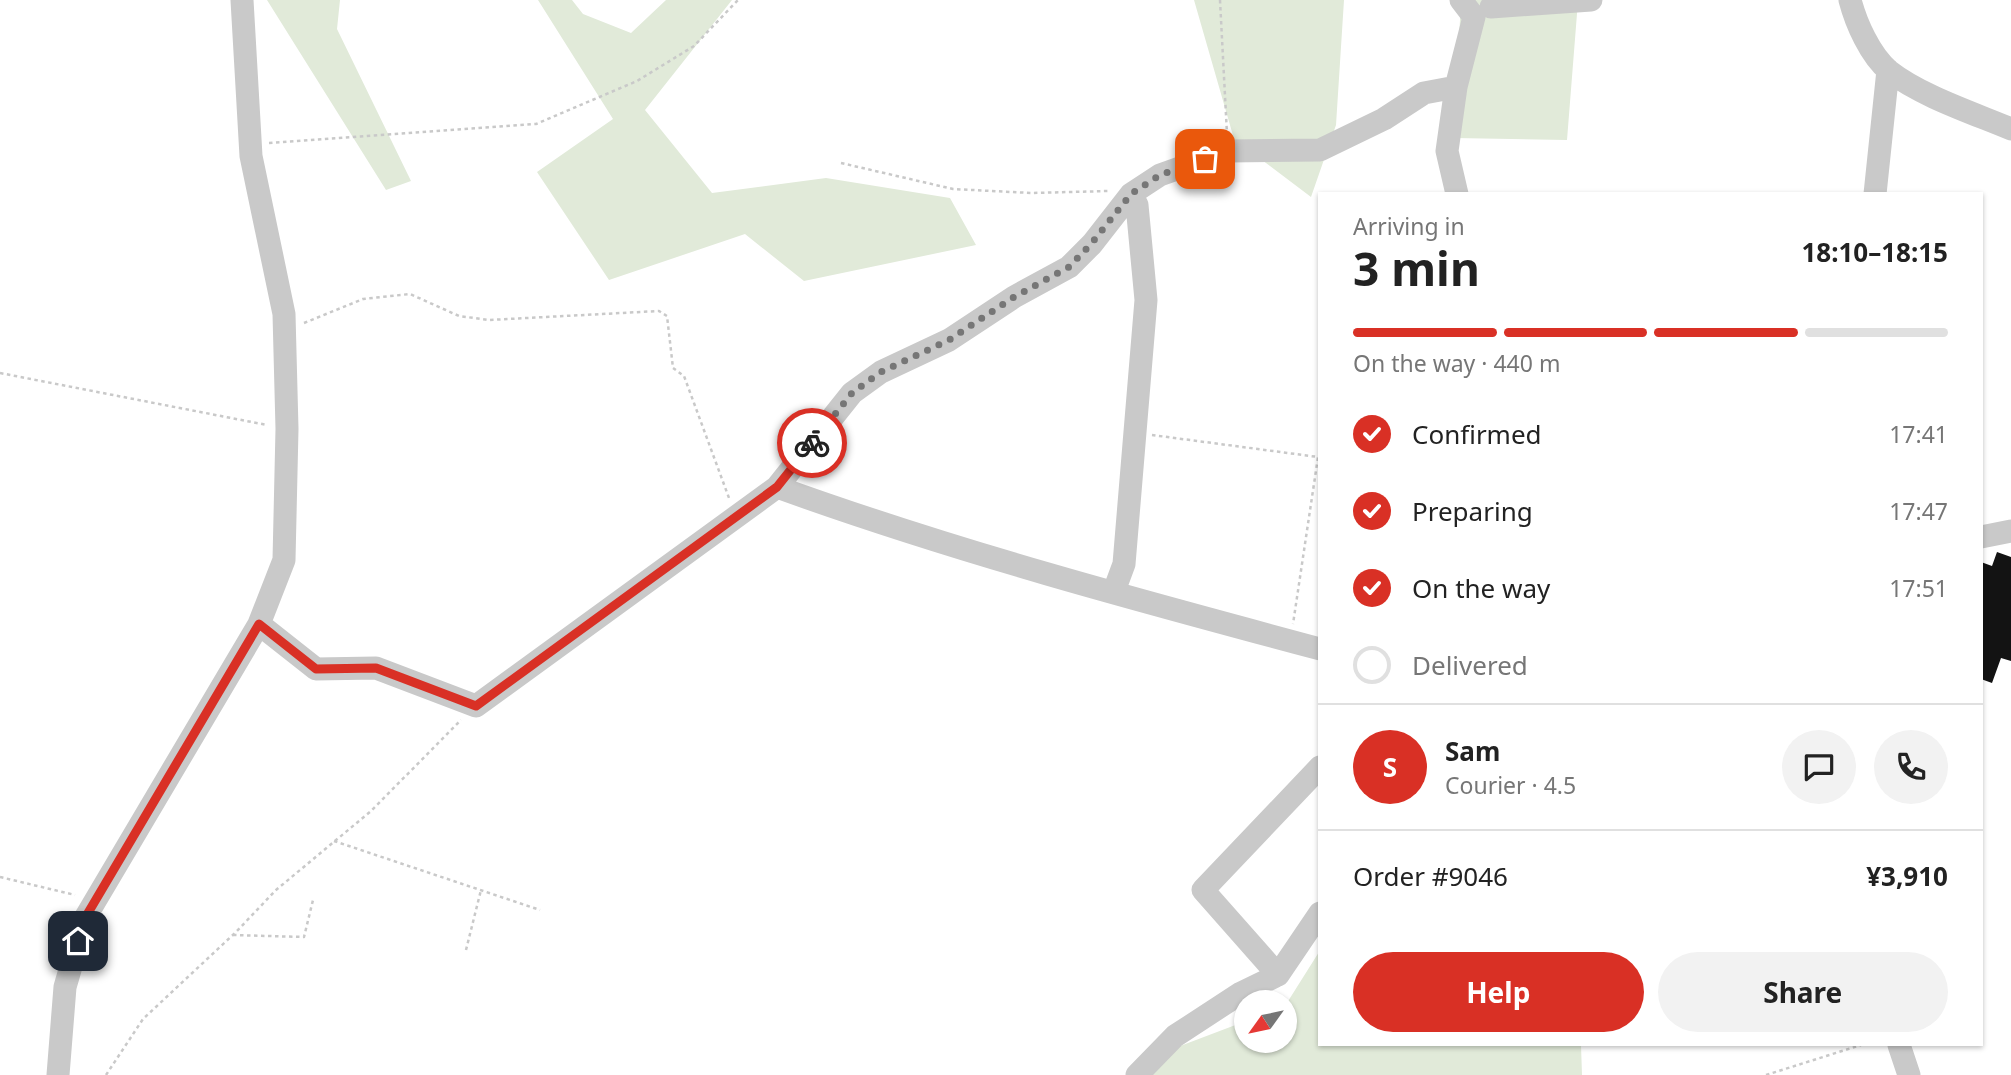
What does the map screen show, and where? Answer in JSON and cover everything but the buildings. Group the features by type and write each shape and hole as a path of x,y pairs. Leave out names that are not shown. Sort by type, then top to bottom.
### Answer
{"street":[{"path":"58,1075 65,987 85,918 259,624 284,560 287,429 284,314 250,144 242,0"},
{"path":"1457,192 1447,151 1456,87 1480,6 1591,0"},
{"path":"1850,0 1855,19 1888,70 1954,105 2011,129"},
{"path":"1875,192 1888,70"},
{"path":"259,624 316,669 376,668 476,706 740,511 777,487 852,393 881,372 949,340 1014,297 1069,267 1131,194 1160,175 1227,151 1320,150 1384,119 1424,93 1456,87"},
{"path":"1114,592 1124,564 1146,300 1137,205 1131,194"},
{"path":"777,487 870,520 1318,648"},
{"path":"1983,537 2011,531"},
{"path":"1278,975 1203,890 1318,768"},
{"path":"1137,1075 1175,1036 1241,993 1278,975 1318,916"},
{"path":"1899,1046 1909,1075"}],"path":[{"path":"250,144 536,124 637,81 694,46 738,0"},
{"path":"1220,0 1227,151"},
{"path":"841,163 953,189 1031,193 1117,190 1131,194"},
{"path":"284,333 363,299 410,294 459,316 489,320 659,311 667,316 673,368 684,376 727,497 740,511"},
{"path":"0,373 287,429"},
{"path":"1135,433 1318,457 1305,556 1290,640"},
{"path":"106,1075 143,1019 233,935 276,890 371,811 476,706"},
{"path":"334,841 540,910"},
{"path":"0,877 95,900"},
{"path":"466,950 481,891"},
{"path":"233,935 304,937 313,900"},
{"path":"1766,1075 1858,1046"}],"green space":[{"path":"267,0 340,0 337,29 411,181 386,190"},
{"path":"538,0 572,0 583,14 631,33 666,0 732,0 645,110 712,193 826,178 950,198 976,245 804,281 745,234 609,280 537,172 613,119"},
{"path":"1194,0 1344,0 1336,125 1311,197 1234,139"},
{"path":"1461,0 1587,0 1578,1 1567,140 1454,138"},
{"path":"1318,954 1318,1046 1581,1046 1582,1075 1143,1075 1167,1051 1234,1026 1234,1054 1297,1054 1295,990"}],"way so far":[{"path":"812,443 852,393 867,382 881,372 949,340 1014,297 1069,267 1131,194 1160,175 1205,159"}],"route":[{"path":"78,941 85,918 259,624 316,669 376,668 476,706 740,511 777,487 812,443"}]}
